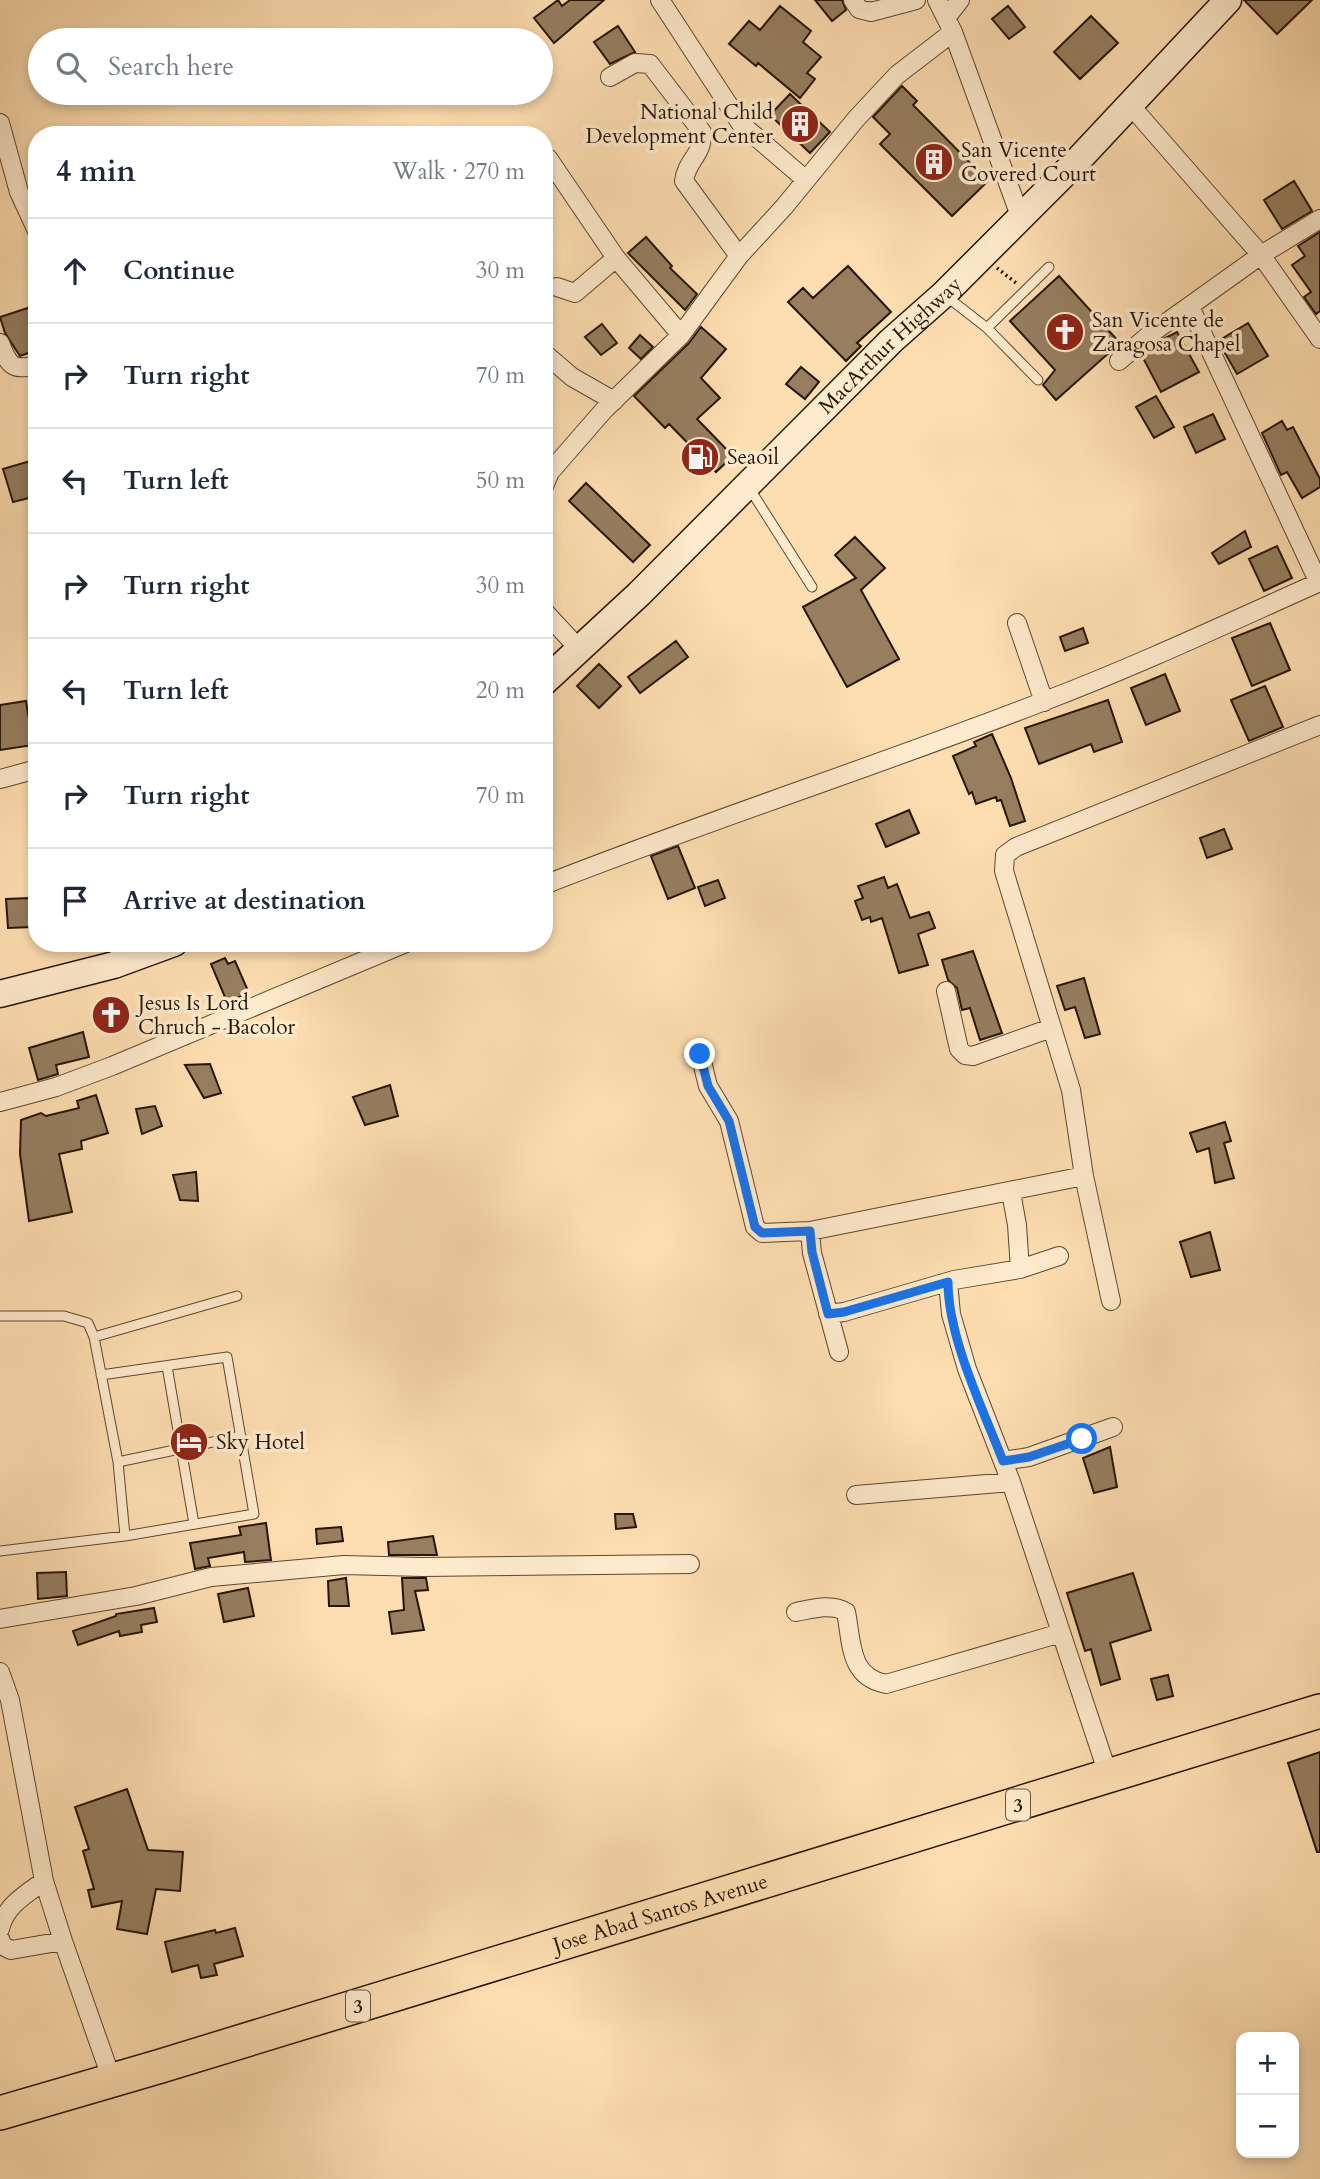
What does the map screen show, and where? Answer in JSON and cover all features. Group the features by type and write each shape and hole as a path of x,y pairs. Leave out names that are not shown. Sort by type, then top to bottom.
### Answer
{"highway":[{"name":"Jose Abad Santos Avenue","path":"0,2113 1320,1711"}],"main road":[{"name":"MacArthur Highway","path":"553,673 580,650 891,341 944,294 1131,106 1228,0"},
{"path":"0,994 114,965 149,952"}],"street":[{"path":"660,0 741,124 806,180"},
{"path":"853,0 859,9 871,12 916,0"},
{"path":"937,0 949,25 1020,216"},
{"path":"553,469 614,401 681,335 739,256 856,118 949,25 960,0"},
{"path":"610,77 635,63 650,64 702,132 702,145 685,171 684,181 739,256"},
{"path":"1131,106 1261,255 1320,339"},
{"path":"0,123 19,192 28,211"},
{"path":"553,165 616,258 681,335"},
{"path":"1119,361 1149,335 1261,255 1320,219"},
{"path":"556,287 575,293 616,258"},
{"path":"553,881 658,840 1044,702 1222,628 1319,582 1190,307"},
{"path":"0,344 12,366 28,367"},
{"path":"553,361 572,377 614,401"},
{"path":"553,621 580,650"},
{"path":"1017,623 1044,702"},
{"path":"1111,1301 1084,1176 1071,1090 1004,871 1005,855 1016,847 1320,725"},
{"path":"0,779 28,771"},
{"path":"0,1102 56,1087 113,1066 385,952"},
{"path":"946,991 959,1049 965,1055 973,1056 1051,1028"},
{"path":"700,1054 708,1086 729,1121 755,1227 762,1233 810,1231 1084,1176"},
{"path":"1010,1192 1017,1225 1020,1269"},
{"path":"810,1231 812,1252 839,1352"},
{"path":"828,1314 844,1312 948,1282 1020,1269 1059,1256"},
{"path":"948,1282 951,1314 967,1369 1011,1482 1109,1777"},
{"path":"1003,1461 1029,1457 1113,1427"},
{"path":"856,1494 1011,1482"},
{"path":"0,1619 136,1596 211,1577 344,1565 422,1567 690,1564"},
{"path":"796,1612 821,1607 839,1608 846,1612 856,1666 866,1677 886,1684 1061,1633"},
{"path":"0,1672 10,1700 44,1881 112,2080"},
{"path":"0,1929 2,1920 16,1901 44,1881"},
{"path":"0,1939 3,1946 11,1951 63,1941"}],"lane":[{"path":"987,328 1049,267"},
{"path":"944,294 987,328 1038,380"},
{"path":"747,485 812,587"},
{"path":"94,1337 237,1297"},
{"path":"0,1316 64,1316 88,1323 94,1337 118,1462 125,1536"},
{"path":"0,1551 125,1536 254,1514 227,1357 101,1375"},
{"path":"167,1366 194,1524"},
{"path":"118,1462 241,1436"}],"path":[{"path":"982,255 1026,290"}],"building":[{"path":"558,0 562,6 570,0 604,0 554,43 553,28 542,28 534,18"},
{"path":"815,0 842,0 846,10 832,21"},
{"path":"1244,0 1312,0 1277,34"},
{"path":"780,6 811,31 803,42 821,57 807,73 815,79 800,98 758,63 756,66 729,44 749,21 760,30"},
{"path":"1008,6 1025,27 1009,39 992,19"},
{"path":"1091,16 1118,43 1080,79 1054,52"},
{"path":"618,26 635,52 610,64 594,42"},
{"name":"San Vicente Covered Court","path":"902,86 917,101 913,105 988,181 952,216 880,144 890,134 873,117"},
{"name":"National Child Development Center","path":"790,94 830,132 810,153 770,115"},
{"path":"1294,181 1312,211 1282,229 1264,200"},
{"path":"1320,232 1320,311 1316,314 1304,297 1311,292 1292,265 1305,256 1298,246"},
{"path":"646,237 672,266 670,268 697,294 685,310 628,253"},
{"path":"848,266 891,312 857,343 861,346 846,361 788,302 803,288 813,298"},
{"name":"San Vicente de Zaragosa Chapel","path":"1059,276 1120,343 1056,400 1043,385 1055,370 1010,321"},
{"path":"28,308 28,353 20,356 5,333 0,317"},
{"path":"1248,323 1268,356 1237,374 1218,341"},
{"path":"602,324 617,343 601,355 585,337"},
{"path":"701,327 726,349 701,378 720,398 697,419 733,456 716,472 669,424 665,428 634,396 689,343"},
{"path":"1177,332 1199,372 1161,392 1142,356 1163,339"},
{"path":"640,335 653,347 641,359 629,348"},
{"path":"801,367 819,382 805,399 786,384"},
{"path":"1156,396 1174,427 1154,438 1136,407"},
{"path":"1213,414 1225,439 1196,453 1184,427"},
{"path":"1282,421 1287,430 1293,427 1320,479 1320,487 1302,498 1287,472 1281,475 1262,433"},
{"path":"28,462 28,498 13,502 3,469"},
{"path":"586,483 650,545 633,562 569,501"},
{"path":"1245,531 1251,547 1219,564 1212,553"},
{"path":"855,537 885,568 861,590 899,659 847,687 803,607 856,578 835,555"},
{"path":"1277,546 1292,578 1264,591 1249,559"},
{"path":"1270,623 1290,670 1252,686 1232,638"},
{"path":"1083,628 1088,643 1065,651 1060,637"},
{"path":"676,641 688,657 640,693 628,677"},
{"path":"599,664 621,686 599,708 577,686"},
{"path":"1165,674 1180,711 1146,725 1131,688"},
{"path":"1265,686 1283,727 1249,741 1231,700"},
{"path":"1108,700 1122,742 1094,752 1091,744 1039,764 1025,728"},
{"path":"26,701 28,746 0,750 0,705"},
{"path":"992,734 1011,778 1025,821 1010,826 1001,800 997,801 996,797 976,804 953,756 976,746 974,742"},
{"path":"909,810 919,833 886,847 876,824"},
{"path":"1224,829 1232,849 1207,858 1200,838"},
{"path":"678,846 695,888 668,899 651,856"},
{"path":"884,877 888,888 897,884 910,918 929,912 935,928 918,934 928,965 899,973 882,918 871,922 870,917 862,920 855,901 863,898 858,886"},
{"path":"718,880 725,898 705,906 698,887"},
{"path":"28,898 28,927 8,928 6,899"},
{"path":"973,951 1002,1033 980,1040 970,1008 962,1010 957,988 948,980 942,960"},
{"path":"225,958 228,964 235,961 249,993 227,1002 211,964"},
{"path":"1084,978 1100,1034 1085,1038 1075,1007 1065,1010 1057,986"},
{"name":"Jesus Is Lord Chruch - Bacolor","path":"115,997 125,1027 108,1033 98,1003"},
{"path":"83,1032 89,1057 56,1065 58,1074 38,1080 29,1048"},
{"path":"210,1064 221,1093 204,1098 185,1065"},
{"path":"390,1085 398,1116 365,1125 353,1097"},
{"path":"96,1095 108,1133 81,1141 82,1149 59,1154 72,1212 29,1221 20,1154 21,1120 41,1113 46,1116 79,1108 77,1101"},
{"path":"155,1106 162,1126 142,1134 136,1109"},
{"path":"1225,1122 1231,1141 1224,1143 1234,1178 1215,1183 1209,1148 1197,1152 1190,1133"},
{"path":"196,1172 198,1201 180,1200 173,1175"},
{"path":"1210,1232 1220,1270 1191,1277 1180,1242"},
{"path":"1110,1447 1117,1487 1094,1493 1083,1458"},
{"path":"615,1514 633,1514 636,1527 616,1529"},
{"path":"266,1523 271,1560 245,1562 244,1552 208,1558 210,1566 195,1569 190,1543 241,1535 239,1527"},
{"path":"341,1527 343,1541 317,1544 316,1529"},
{"path":"433,1536 437,1555 389,1555 388,1542"},
{"path":"66,1572 67,1596 38,1599 37,1573"},
{"path":"1133,1573 1151,1630 1110,1643 1120,1679 1101,1685 1091,1649 1085,1651 1067,1593"},
{"path":"346,1578 349,1606 329,1606 328,1581"},
{"path":"402,1578 426,1578 428,1590 415,1591 424,1630 392,1634 389,1612 404,1610"},
{"path":"248,1588 254,1616 224,1622 218,1594"},
{"path":"154,1608 157,1622 141,1625 142,1632 120,1636 119,1631 78,1645 73,1631 116,1614"},
{"path":"1168,1675 1173,1696 1157,1700 1151,1679"},
{"path":"1320,1752 1320,1852 1317,1852 1288,1763"},
{"path":"127,1789 148,1850 183,1852 180,1891 156,1889 147,1934 117,1929 122,1901 92,1907 88,1890 94,1889 83,1851 89,1849 75,1807"},
{"path":"235,1928 243,1956 214,1964 217,1975 201,1978 198,1965 172,1972 165,1942"}],"place":[{"name":"National Child Development Center","path":"800,124"},
{"name":"San Vicente Covered Court","path":"934,162"},
{"name":"San Vicente de Zaragosa Chapel","path":"1065,332"},
{"name":"Seaoil","path":"700,457"},
{"name":"Jesus Is Lord Chruch - Bacolor","path":"111,1015"},
{"name":"Sky Hotel","path":"189,1442"}],"route":[{"path":"700,1054 708,1086 729,1121 755,1227 762,1233 810,1231 812,1252 828,1314 844,1312 948,1282 951,1314 967,1369 1003,1461 1029,1457 1082,1439"}]}
